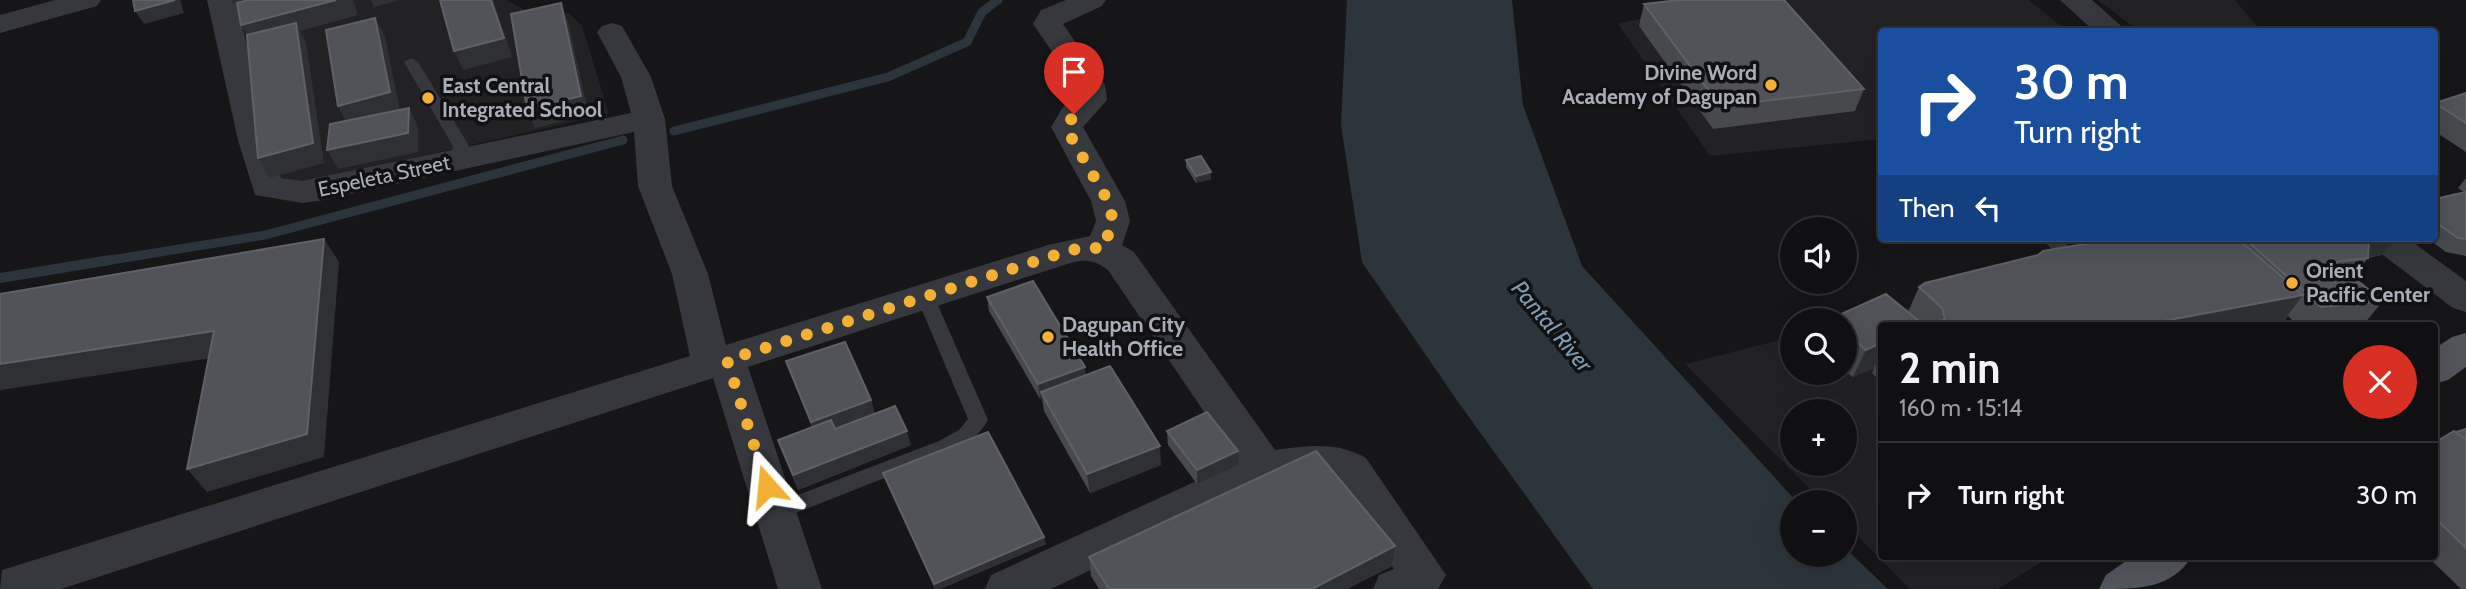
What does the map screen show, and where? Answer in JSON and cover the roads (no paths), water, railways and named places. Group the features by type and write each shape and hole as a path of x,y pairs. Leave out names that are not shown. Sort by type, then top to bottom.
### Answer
{"main road":[{"path":"2438,366 2466,347"},
{"path":"2123,589 2163,560"}],"street":[{"path":"0,24 87,0"},
{"name":"Espeleta Street","path":"221,0 239,63 249,132 267,187 302,192 318,190 649,119"},
{"path":"1091,0 1051,16 1048,24 1090,85 1091,100 1074,114 1067,127 1108,201 1113,221 1103,249"},
{"path":"2074,0 2109,28"},
{"path":"612,32 636,77 649,119 655,186 690,274 719,362 776,512 800,589"},
{"path":"2388,242 2466,299"},
{"path":"2,589 1071,250 1089,247 1103,249 1121,261 1265,468"},
{"path":"1022,586 1265,468 1324,460 1339,463 1351,470 1392,533 1424,575 1395,589"}],"lane":[{"path":"411,62 461,146 458,160"},
{"path":"2053,242 2067,253 2102,252"},
{"path":"776,512 946,446 966,435 978,421 925,296"}],"water":[{"name":"Pantal River","path":"1347,0 1512,0 1523,105 1582,266 1786,490 1780,490 1780,567 1857,567 1857,559 1888,589 1593,589 1456,399 1362,262 1341,125"}],"waterway":[{"path":"674,131 888,77 967,42 982,12 998,0"},
{"path":"99,262 265,235 623,140"},
{"path":"0,278 110,260"}],"place":[{"name":"Divine Word Academy of Dagupan","path":"1771,85"},
{"name":"East Central Integrated School","path":"428,98"},
{"name":"Orient Pacific Center","path":"2292,283"},
{"name":"Dagupan City Health Office","path":"1048,337"}]}
